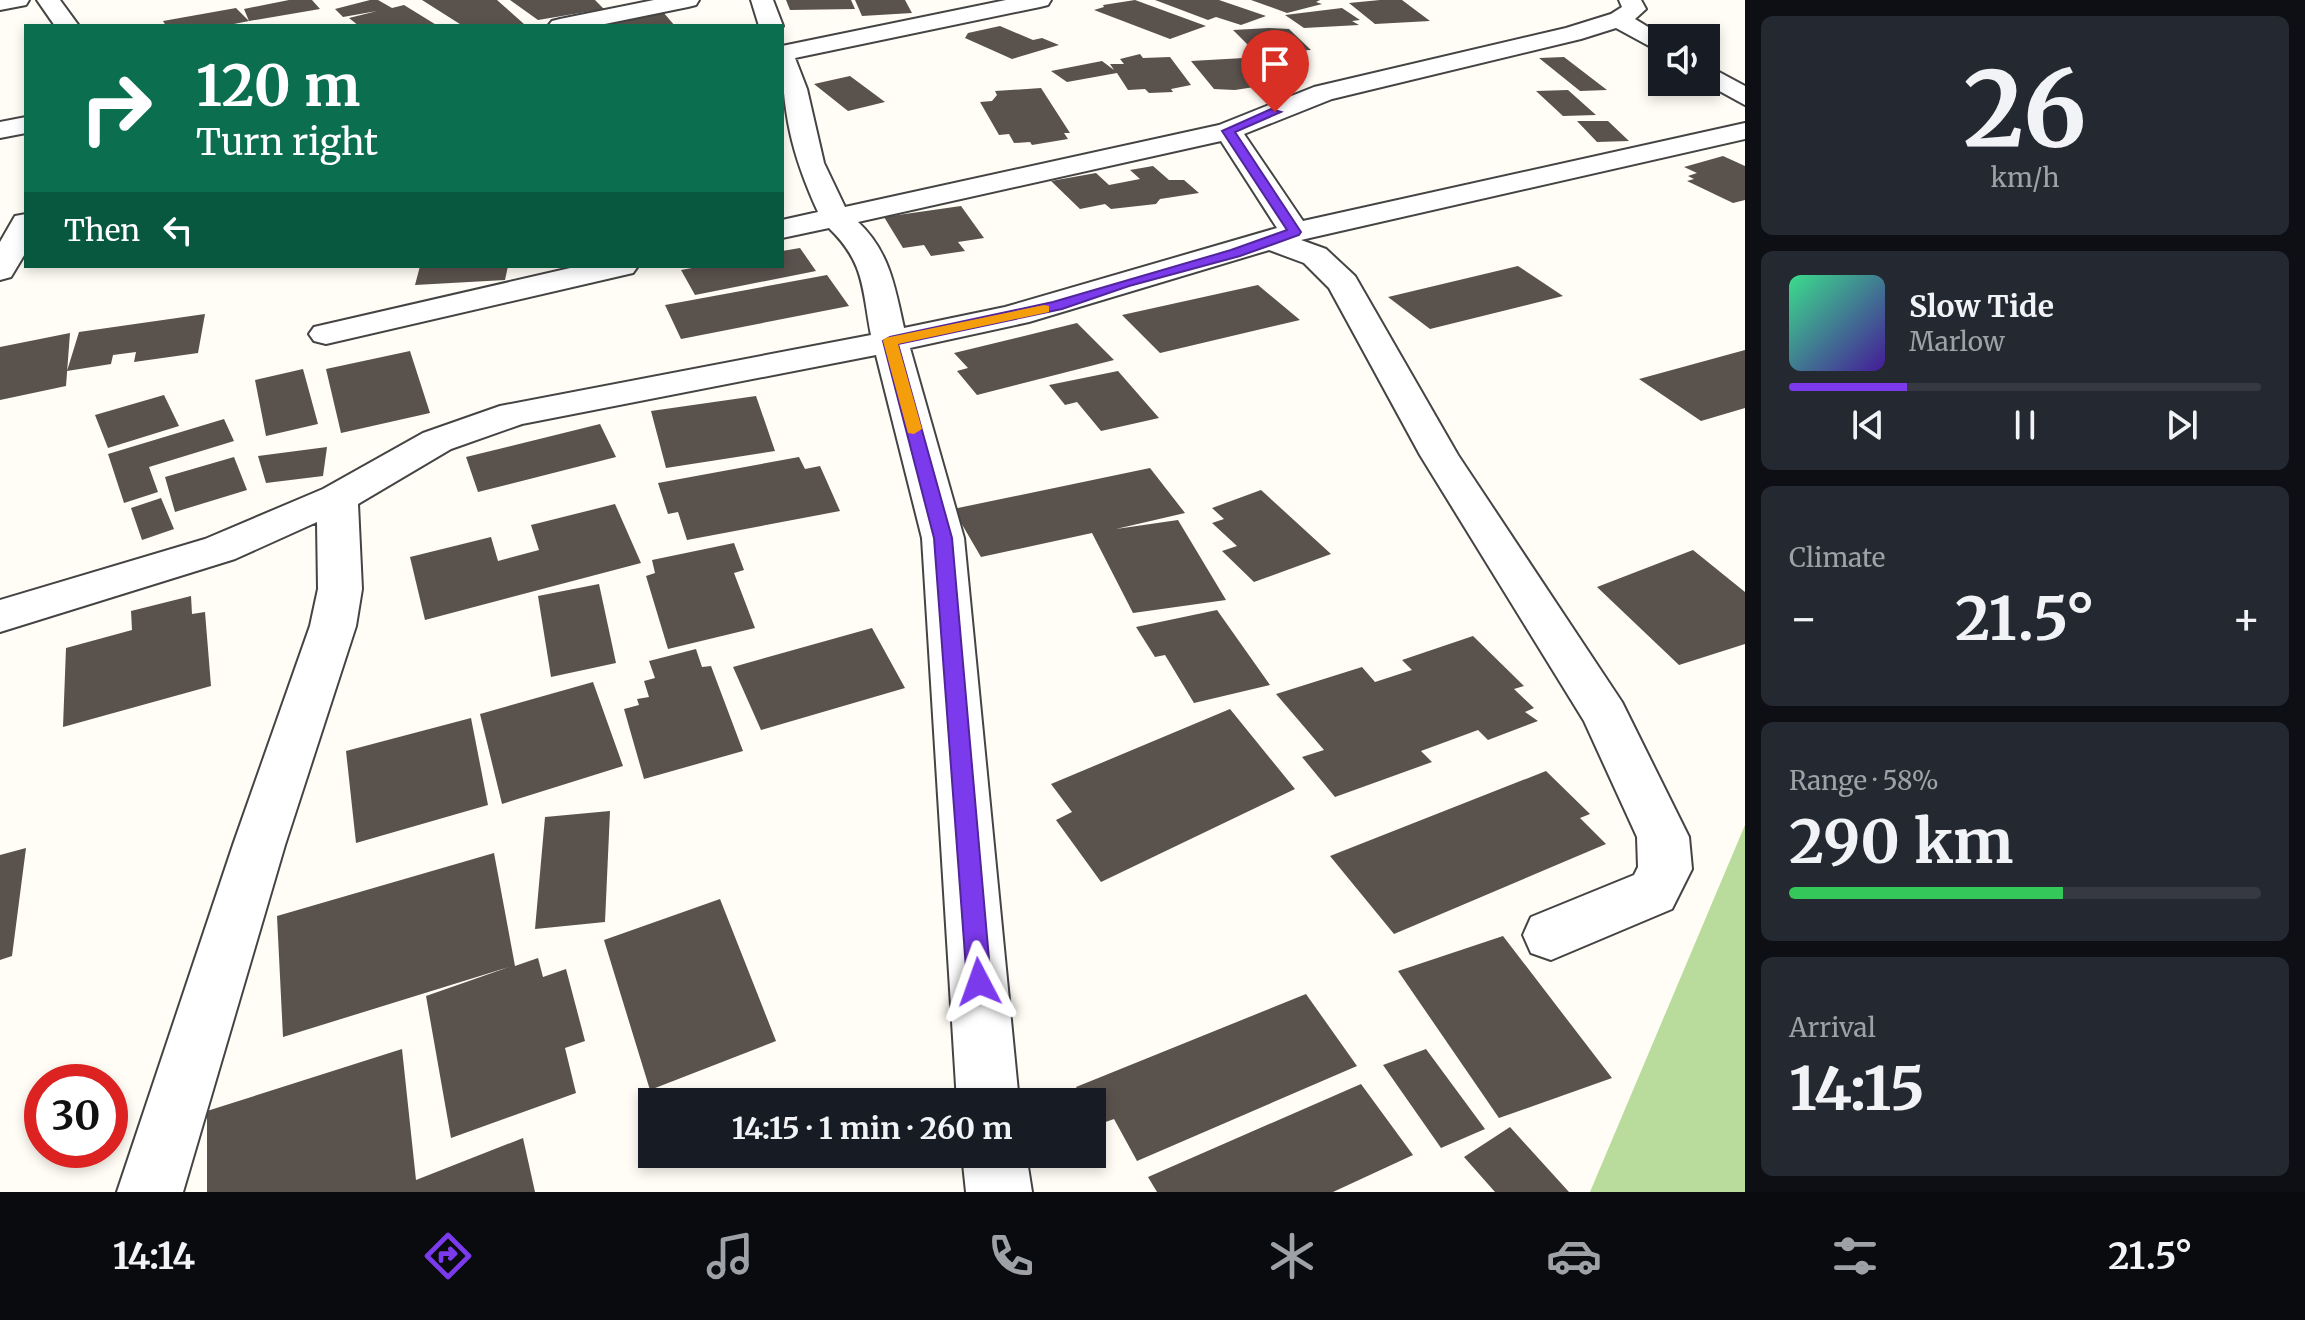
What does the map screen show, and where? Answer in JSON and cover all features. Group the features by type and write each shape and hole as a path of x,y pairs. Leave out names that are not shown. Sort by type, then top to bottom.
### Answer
{"street":[{"path":"0,3 18,0"},
{"path":"48,0 66,24"},
{"path":"570,24 688,0"},
{"path":"762,0 770,24"},
{"path":"784,54 1040,0"},
{"path":"784,229 1000,184 1228,131 1323,93 1573,34 1625,10 1648,32"},
{"path":"784,60 794,89 810,163 835,217 862,243 873,263 890,341 943,538 987,1088"},
{"path":"1720,82 1745,97"},
{"path":"0,130 24,125"},
{"path":"1228,131 1283,236 1315,256 1343,283 1439,455 1605,715 1663,837 1665,869 1653,892 1551,935"},
{"path":"0,616 220,549 337,498 437,441 513,414 1057,306 1283,236 1745,131"},
{"path":"0,270 24,227"},
{"path":"326,334 613,268"},
{"path":"150,1192 259,845 333,626 340,589 337,498"},
{"path":"996,1168 999,1192"}],"green space":[{"path":"1745,825 1745,1192 1590,1192"}],"building":[{"path":"289,0 312,0 320,9 249,21 244,9"},
{"path":"378,0 392,8 404,5 435,24 356,24 349,18 377,11 343,17 335,9"},
{"path":"422,0 497,0 524,24 460,24"},
{"path":"510,0 595,0 604,9 538,20"},
{"path":"786,0 851,0 855,9 790,10"},
{"path":"855,0 905,0 912,13 862,16"},
{"path":"1135,0 1206,26 1170,39 1094,10 1103,5"},
{"path":"1155,0 1219,0 1266,16 1241,25 1216,17 1208,20"},
{"path":"1251,0 1320,0 1316,2 1322,4 1287,13"},
{"path":"1402,0 1430,21 1375,24 1349,3"},
{"path":"236,8 249,21 234,24 165,24 163,21"},
{"path":"1342,8 1360,20 1352,21 1359,25 1304,28 1285,15"},
{"path":"663,12 673,24 604,24"},
{"path":"1000,26 1033,40 1042,38 1059,45 1012,59 965,38 968,33"},
{"path":"1289,29 1311,50 1256,53 1233,30"},
{"path":"1140,54 1143,58 1170,57 1191,85 1171,89 1173,92 1149,93 1145,89 1128,90 1117,73 1067,82 1051,71 1102,61 1114,70 1110,64 1124,64 1120,59"},
{"path":"1261,57 1274,70 1263,71 1274,84 1235,90 1214,89 1191,61"},
{"path":"1564,57 1607,90 1580,91 1539,58"},
{"path":"850,76 885,102 848,111 814,84"},
{"path":"1041,88 1070,133 1064,133 1068,139 1032,145 1030,142 1014,143 1009,134 999,135 980,102 992,101 997,95 995,91"},
{"path":"1568,90 1596,115 1563,116 1536,91"},
{"path":"1577,121 1608,121 1629,141 1597,142"},
{"path":"1723,156 1745,166 1745,200 1733,203 1687,181 1694,179 1688,176 1697,173 1684,167"},
{"path":"1153,166 1169,180 1184,180 1199,193 1160,199 1156,204 1111,209 1105,204 1080,209 1051,181 1096,173 1109,185 1140,179 1130,170"},
{"path":"961,206 984,238 958,242 965,251 931,256 924,245 903,248 884,217"},
{"path":"800,248 816,271 695,295 681,270 784,268 784,251"},
{"path":"1518,266 1563,296 1430,329 1388,297"},
{"path":"419,268 508,268 505,280 415,285"},
{"path":"827,275 849,306 681,339 665,305"},
{"path":"1258,285 1300,320 1160,353 1122,315"},
{"path":"205,314 198,353 134,362 136,352 113,355 111,364 67,371 79,332"},
{"path":"1077,323 1114,360 977,395 957,371 968,368 954,353"},
{"path":"70,333 66,386 0,400 0,347"},
{"path":"1745,350 1745,408 1701,421 1639,379"},
{"path":"410,351 430,413 341,433 326,369"},
{"path":"303,369 318,424 266,436 255,380"},
{"path":"1118,371 1159,418 1101,431 1077,402 1065,405 1049,385"},
{"path":"164,395 179,426 108,448 95,415"},
{"path":"756,396 775,451 666,468 651,411"},
{"path":"224,419 234,441 149,467 158,492 124,503 108,454"},
{"path":"600,424 616,457 478,492 466,457"},
{"path":"327,447 323,476 266,483 258,456"},
{"path":"234,457 247,490 175,512 165,477"},
{"path":"799,457 805,469 820,466 840,511 687,540 678,512 668,514 658,483"},
{"path":"1150,468 1185,513 1116,529 1178,520 1226,600 1133,613 1092,533 981,557 953,509"},
{"path":"1261,490 1331,554 1254,582 1222,551 1237,546 1212,523 1224,519 1212,508"},
{"path":"161,498 174,529 142,540 131,508"},
{"path":"615,504 641,563 425,620 410,557 491,537 498,561 539,550 531,525"},
{"path":"734,543 744,570 734,573 755,628 668,649 646,576 655,573 652,560"},
{"path":"1693,550 1745,592 1745,644 1679,665 1597,587"},
{"path":"599,584 616,663 551,677 538,596"},
{"path":"191,596 192,614 205,612 211,686 63,727 66,648 132,630 131,611"},
{"path":"1217,610 1270,685 1194,703 1165,655 1155,657 1136,627"},
{"path":"872,628 905,688 761,730 733,667"},
{"path":"1473,636 1524,686 1514,689 1534,708 1525,712 1538,721 1488,740 1478,730 1421,751 1432,762 1335,797 1302,757 1324,750 1276,694 1362,667 1375,682 1412,670 1402,660"},
{"path":"696,649 702,667 711,666 743,751 644,779 624,709 639,705 637,699 649,697 644,681 655,678 649,661"},
{"path":"593,682 623,766 502,804 480,714"},
{"path":"1230,709 1295,789 1101,882 1056,820 1072,812 1051,784"},
{"path":"471,718 488,805 356,843 346,751"},
{"path":"1546,771 1590,814 1580,818 1606,844 1394,934 1330,856"},
{"path":"610,811 605,922 535,929 545,817"},
{"path":"26,848 12,956 0,960 0,855"},
{"path":"494,853 515,966 538,958 543,977 566,969 585,1041 565,1048 576,1093 451,1138 426,996 509,967 283,1037 277,916"},
{"path":"720,899 776,1041 649,1088 604,940"},
{"path":"1503,936 1612,1078 1499,1118 1398,971"},
{"path":"1306,994 1357,1066 1137,1161 1114,1119 1106,1122 1106,1088 1076,1087"},
{"path":"402,1049 416,1180 523,1138 535,1192 207,1192 207,1111"},
{"path":"1426,1049 1485,1129 1441,1148 1383,1065"},
{"path":"1361,1084 1413,1155 1333,1192 1157,1192 1148,1177"},
{"path":"1510,1127 1569,1192 1495,1192 1464,1157"}],"slow traffic":[{"path":"914,429 890,341 1044,309"}],"route":[{"path":"979,982 943,538 890,341 1057,306 1295,232 1228,131 1275,112"}]}
